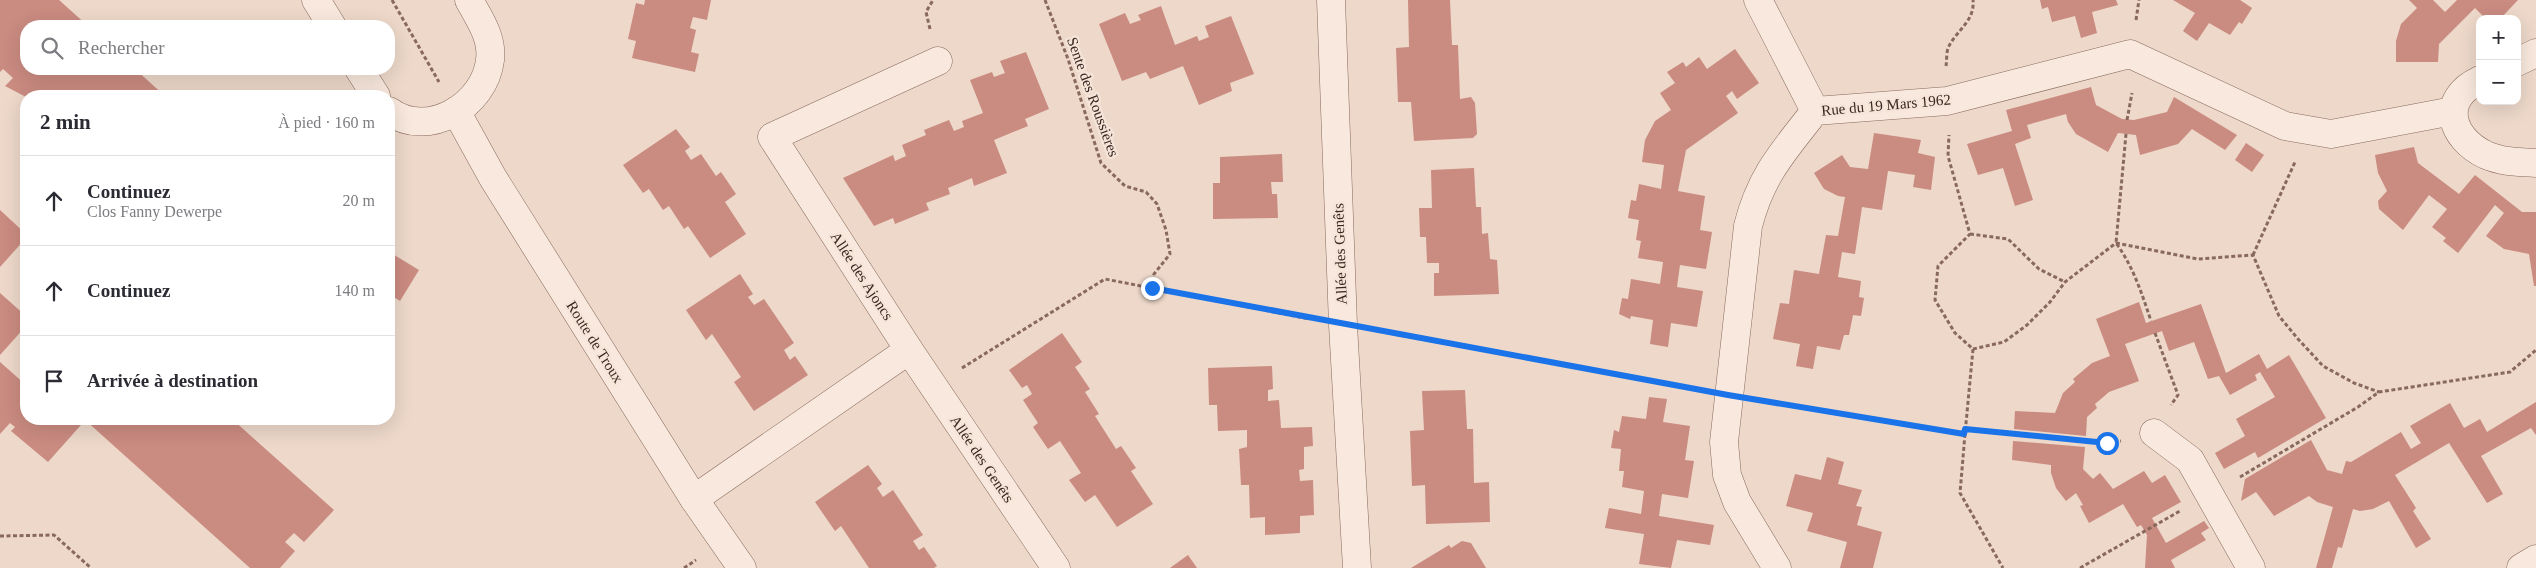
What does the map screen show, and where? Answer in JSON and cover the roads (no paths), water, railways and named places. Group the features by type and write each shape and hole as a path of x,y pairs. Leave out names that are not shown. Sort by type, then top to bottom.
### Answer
{"street":[{"path":"316,0 328,20"},
{"path":"395,116 436,120 471,102 488,72 491,59 486,29 468,0"},
{"name":"Allée des Genêts","path":"1331,0 1343,326 1357,568"},
{"path":"1758,0 1814,111"},
{"path":"2521,60 2536,52"},
{"name":"Rue du 19 Mars 1962","path":"1777,568 1737,502 1727,475 1724,442 1748,226 1755,200 1768,172 1814,111 1947,101 2130,54 2285,126 2330,134 2454,111"},
{"name":"Allée des Ajoncs","path":"909,350 772,136 938,61"},
{"path":"363,75 372,90"},
{"path":"2476,82 2460,94 2454,111 2456,129 2469,143 2486,155 2512,162 2536,163"},
{"name":"Route de Troux","path":"456,111 493,178 694,499 742,568"},
{"path":"694,499 909,350"},
{"name":"Allée des Genêts","path":"909,350 1056,568"},
{"path":"2154,433 2190,460 2251,568"},
{"path":"2521,568 2536,559"}]}
